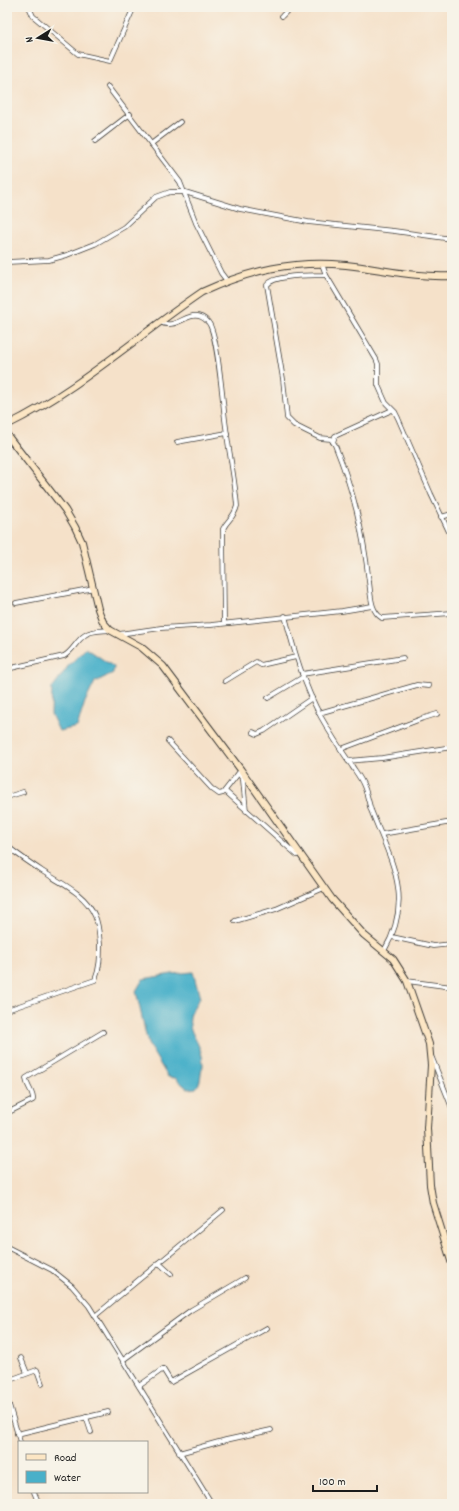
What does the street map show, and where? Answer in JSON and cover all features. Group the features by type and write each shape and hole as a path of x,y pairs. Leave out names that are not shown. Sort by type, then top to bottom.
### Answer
{"street":[{"path":"28,8 33,16 78,54 110,61 134,7"},
{"path":"282,16 291,7"},
{"path":"108,87 130,114 180,182 196,223 221,273 228,281"},
{"path":"95,141 130,114"},
{"path":"151,144 180,122"},
{"path":"7,262 49,260 76,252 95,244 124,227 159,196 170,192 185,192 240,209 315,223 394,231 452,239"},
{"path":"322,264 326,275 376,359 378,364 378,385 386,403 396,412 441,517 452,538"},
{"path":"7,425 55,398 202,292 228,281 253,273 288,265 322,264 352,266 416,275 452,276"},
{"path":"326,275 282,278 268,283 266,288 288,418 294,425 320,438 331,439 342,461 360,519 365,542 372,606 378,616 382,618 452,613"},
{"path":"160,322 165,325 172,325 188,317 201,317 209,322 214,336 237,506 233,517 223,528 224,623"},
{"path":"333,442 335,436 392,410"},
{"path":"178,442 227,433"},
{"path":"7,435 65,510 76,527 82,542 100,616 103,622 110,630 141,647 163,666 301,853 324,888 364,935 393,959 407,981 431,1054 452,1108"},
{"path":"441,517 452,514"},
{"path":"16,603 94,588"},
{"path":"118,634 162,628 342,611 372,606"},
{"path":"285,616 296,657 312,698 319,712 363,783 371,810 382,834 397,879 399,897 398,914 392,937 384,951"},
{"path":"7,669 64,656 70,652 85,634 110,630"},
{"path":"225,681 256,662 261,665 296,657"},
{"path":"268,698 303,675 403,658"},
{"path":"319,712 418,685 429,686"},
{"path":"252,732 260,734 312,698"},
{"path":"341,748 437,714"},
{"path":"168,741 212,789 219,794 225,791 240,772"},
{"path":"348,760 382,758 452,747"},
{"path":"240,772 243,780 246,811"},
{"path":"225,791 297,855 301,853"},
{"path":"7,797 24,792"},
{"path":"382,834 452,822"},
{"path":"7,846 44,872 66,885 87,902 95,916 99,932 100,956 99,970 95,980 7,1010"},
{"path":"235,921 276,909 324,888"},
{"path":"392,937 433,946 452,944"},
{"path":"407,981 452,987"},
{"path":"7,1113 33,1100 33,1096 26,1082 26,1078 103,1032"},
{"path":"431,1054 428,1128 430,1185 433,1203 452,1264"},
{"path":"96,1316 223,1210"},
{"path":"7,1247 39,1263 64,1279 89,1306 212,1504"},
{"path":"159,1263 171,1274"},
{"path":"123,1360 191,1310 246,1278"},
{"path":"139,1386 163,1369 171,1382 266,1328"},
{"path":"21,1358 27,1373"},
{"path":"7,1381 37,1370 42,1384"},
{"path":"7,1398 20,1441"},
{"path":"17,1434 108,1412"},
{"path":"86,1417 91,1432"},
{"path":"179,1453 226,1440 271,1430"},
{"path":"34,1493 39,1504"}],"water":[{"path":"86,648 114,667 113,673 95,682 85,702 77,727 59,731 51,714 52,688 69,665"},
{"path":"193,972 200,998 190,1017 190,1025 202,1055 203,1065 200,1081 196,1088 188,1089 175,1078 168,1077 148,1044 136,991 143,979"}]}
